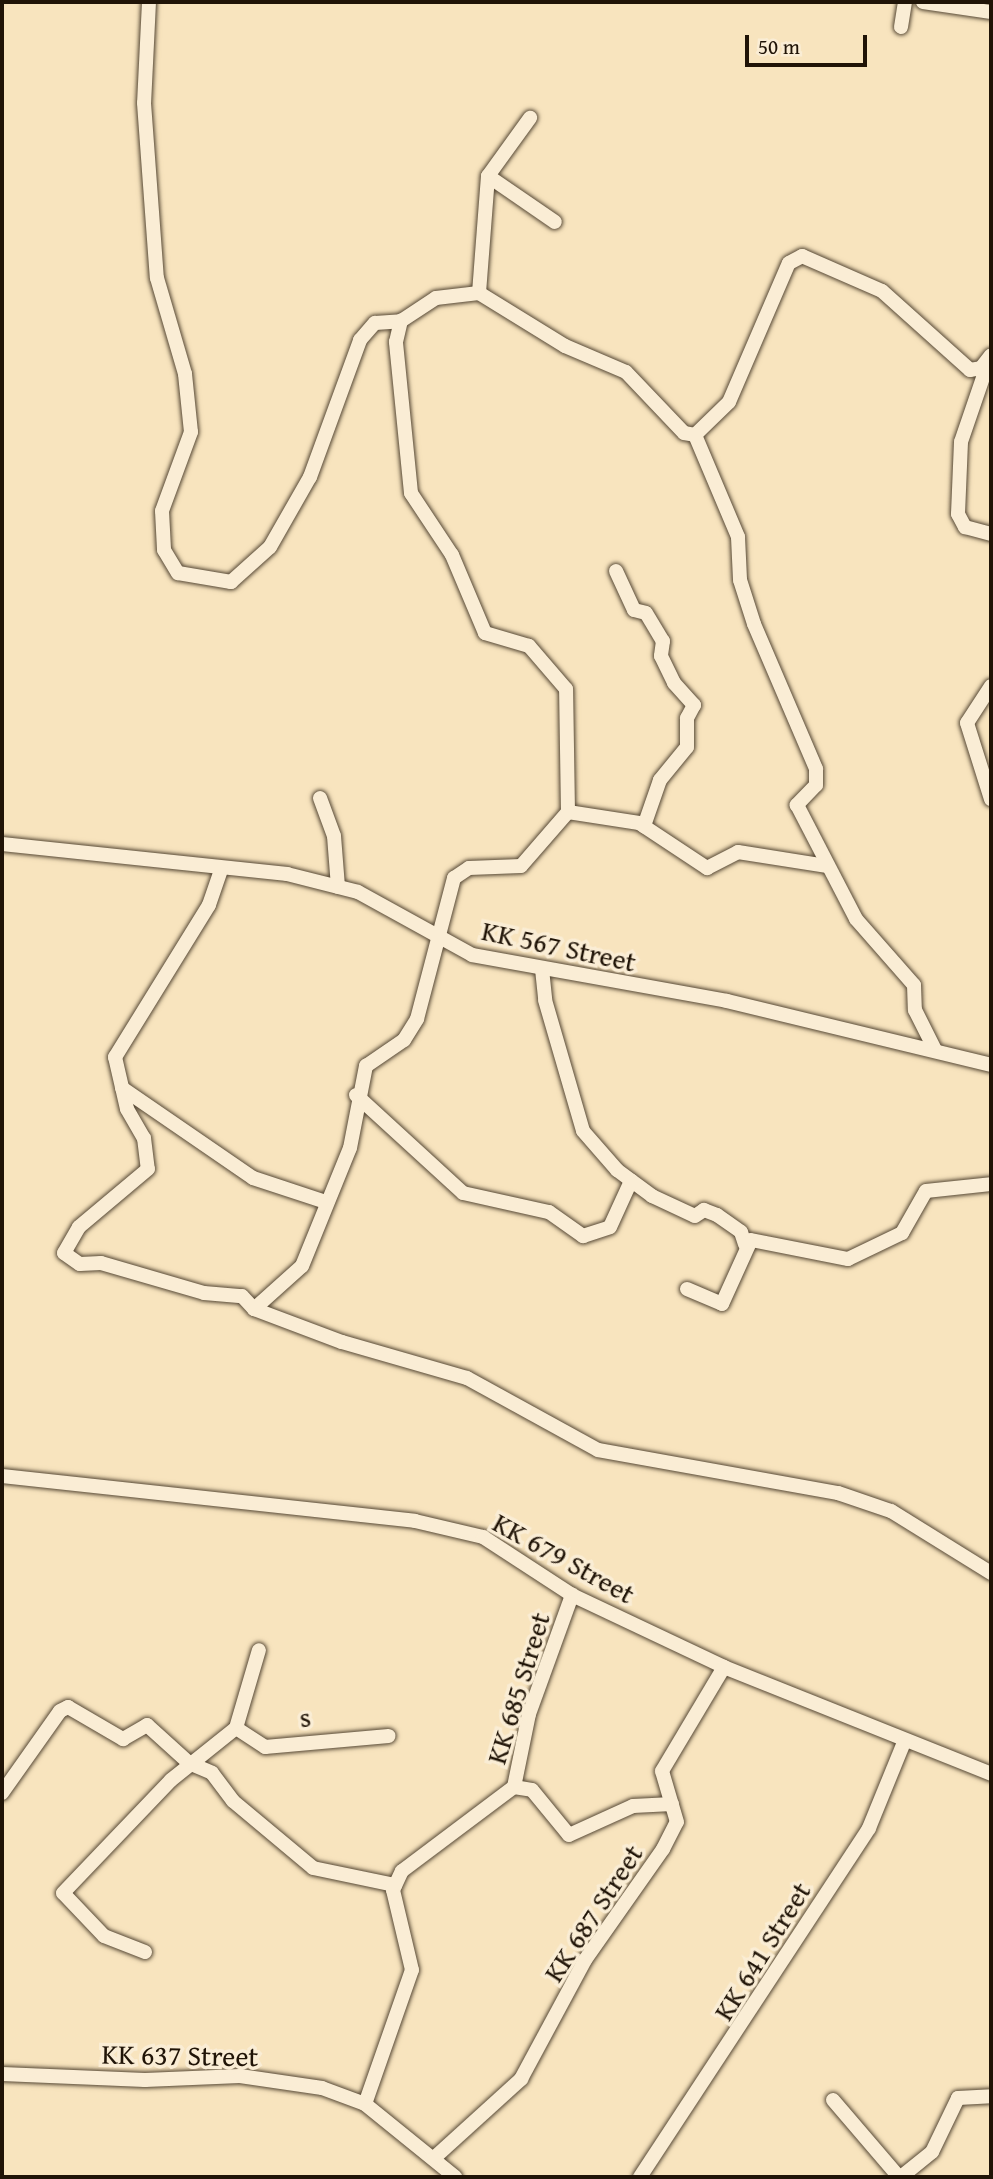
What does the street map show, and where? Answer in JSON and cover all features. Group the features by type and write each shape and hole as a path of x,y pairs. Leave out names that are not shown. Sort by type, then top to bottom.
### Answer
{"street":[{"path":"149,2 143,66 157,278 186,374 191,432 162,510 164,550 178,573 231,582 270,547 310,477 360,340 375,323 401,321 436,298 478,293 565,346 626,372 684,433 695,435"},
{"path":"901,27 905,2"},
{"path":"923,2 991,12"},
{"path":"478,293 488,176 530,118"},
{"path":"488,176 555,222"},
{"path":"695,435 729,402 789,263 802,256 882,291 970,370 990,359"},
{"path":"254,1309 302,1266 350,1148 356,1096 366,1066 404,1040 417,1019 434,935 459,871 521,866 568,812 566,689 529,646 485,633 452,555 411,493 396,342 401,321"},
{"path":"990,359 961,442 958,514 965,527 991,534"},
{"path":"695,435 737,537 740,580 754,624 816,769 816,785 797,805 826,866 856,919 914,985 915,1010 936,1051"},
{"path":"616,571 634,610 646,614 663,641 661,656 674,683 694,705 687,718 687,747 660,780 644,826"},
{"path":"991,686 967,723 991,799"},
{"path":"320,798 334,836 338,887"},
{"path":"568,812 644,826 707,868 738,852 826,866"},
{"name":"KK 567 Street","path":"2,844 220,870 286,874 338,887 472,955 727,1001 991,1065"},
{"path":"220,870 209,905 115,1058 122,1088 144,1138 148,1169 79,1227 64,1253 80,1264 101,1263 204,1293 242,1296 254,1309 467,1378 598,1450 838,1493 891,1511 991,1573"},
{"path":"542,969 545,1000 583,1131 631,1181 695,1216 704,1210 717,1215 741,1232 745,1244 727,1302 687,1289"},
{"path":"122,1088 253,1178 326,1202"},
{"path":"356,1096 463,1193 549,1212 583,1236 610,1227 631,1181"},
{"path":"745,1244 751,1240 848,1259 902,1234 926,1191 991,1184"},
{"name":"KK 679 Street","path":"2,1476 415,1521 483,1537 572,1595 724,1667 816,1699 905,1740 991,1774"},
{"name":"KK 685 Street","path":"395,1885 402,1871 514,1787 529,1714 572,1595"},
{"path":"145,1952 104,1936 63,1893 190,1763 236,1728 259,1650"},
{"name":"KK 687 Street","path":"434,2158 521,2079 585,1960 663,1849 677,1822 662,1771 724,1667"},
{"path":"2,1793 68,1707 123,1739 147,1725 190,1763 212,1773 233,1801 313,1868 395,1885 394,1911 412,1970 365,2104"},
{"name":"s","path":"236,1728 265,1747 389,1736"},
{"name":"KK 641 Street","path":"640,2177 869,1828 905,1740"},
{"path":"514,1787 532,1790 569,1835 633,1806 672,1804"},
{"name":"KK 637 Street","path":"2,2074 145,2080 240,2076 322,2088 365,2104 455,2177"},
{"path":"833,2100 900,2177 932,2152 958,2098 991,2096"}]}
